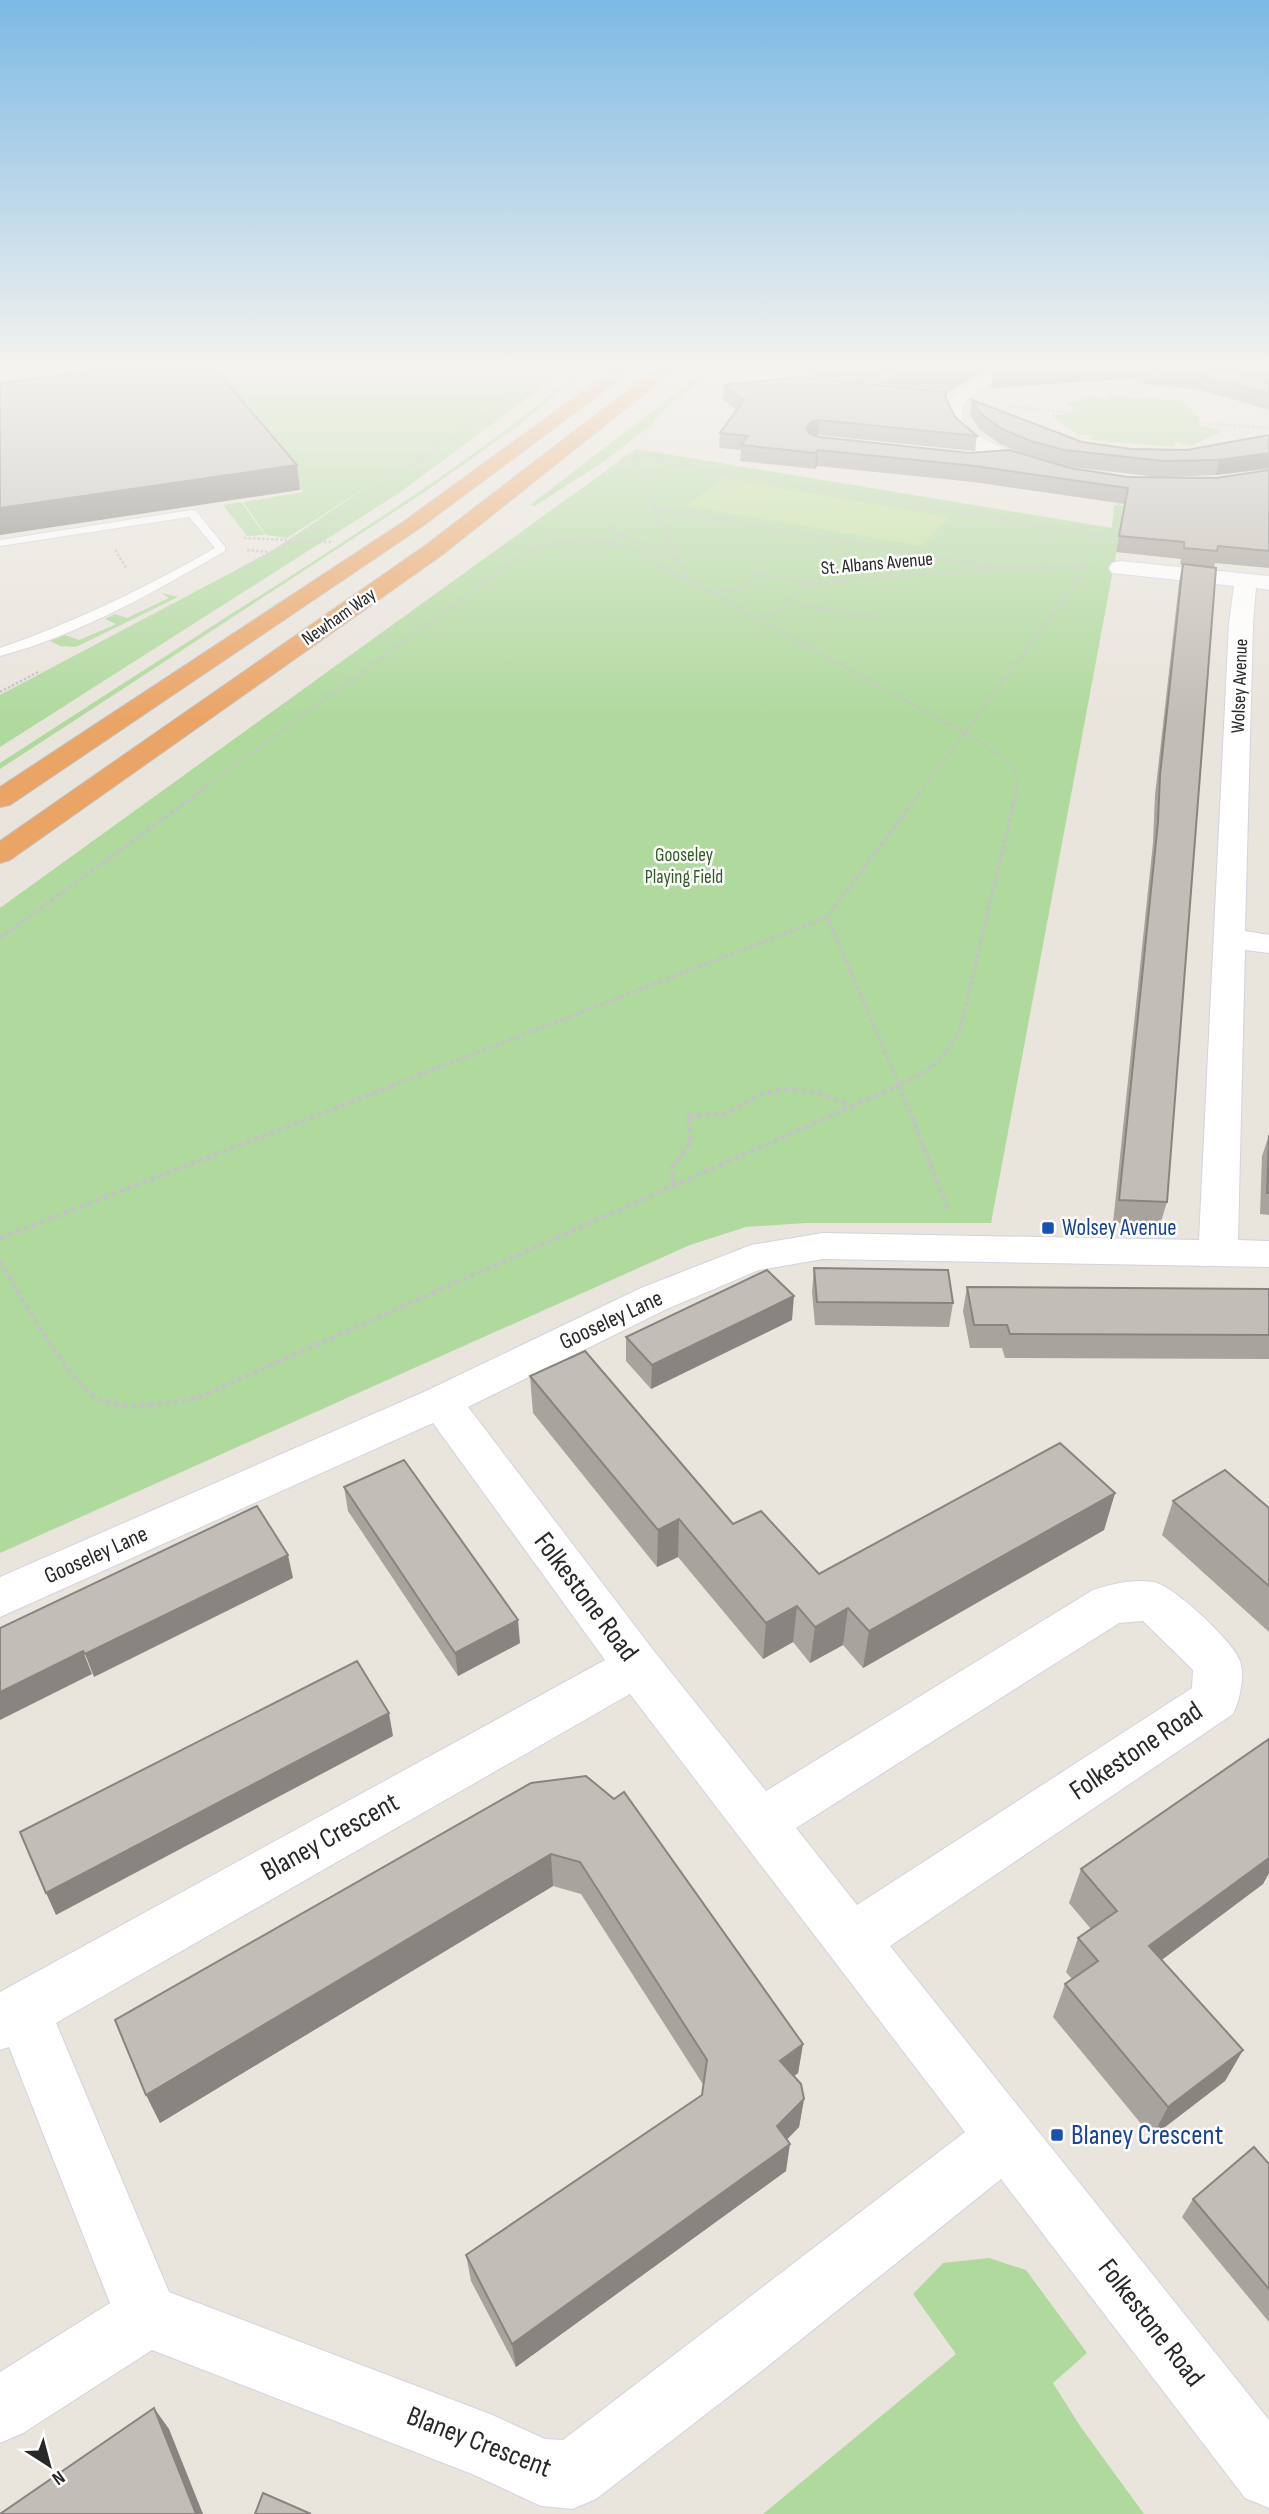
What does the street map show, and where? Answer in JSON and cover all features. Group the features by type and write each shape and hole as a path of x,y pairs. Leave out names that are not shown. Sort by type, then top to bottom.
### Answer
{"highway":[{"name":"Newham Way","path":"0,799 393,538 469,484"},
{"name":"Newham Way","path":"0,854 434,550 519,484"}],"street":[{"path":"1120,568 1257,582"},
{"name":"Wolsey Avenue","path":"1218,1253 1230,938 1249,793 1250,676 1241,624 1257,582"},
{"path":"1230,938 1269,944"},
{"name":"Gooseley Lane","path":"0,1598 441,1402 655,1298 751,1258 823,1245 1269,1254"},
{"name":"Folkestone Road","path":"441,1402 637,1666 1269,2474"},
{"name":"Folkestone Road","path":"759,1823 1110,1604 1153,1601 1217,1662 1216,1699 853,1939"},
{"name":"Blaney Crescent","path":"637,1666 12,2017 147,2316 490,2448 541,2472 572,2475 740,2347 1006,2137"},
{"path":"0,2410 147,2316"}],"lane":[{"path":"0,543 192,513 221,549 217,554 154,588 47,636 0,652"},
{"name":"Newham Way","path":"0,789 50,766"}],"path":[{"path":"234,573 346,510 386,484"},
{"path":"644,484 688,579"},
{"path":"796,484 1097,535 1114,532 1121,495"},
{"path":"654,508 1000,568"},
{"path":"100,527 129,572"},
{"path":"610,528 677,560"},
{"path":"0,1238 827,917 1089,565 1097,535"},
{"path":"215,542 249,537 337,542"},
{"path":"0,938 526,552 567,540 600,540 626,546 688,579 964,733 1012,767 1018,783 960,1030 944,1057 921,1075 199,1397 170,1404 124,1403 96,1398 72,1374 0,1261"},
{"name":"St. Albans Avenue","path":"713,593 742,589 758,573 808,584 1000,568 1089,565"},
{"path":"759,618 778,612 808,584"},
{"path":"789,602 877,618"},
{"path":"0,692 45,668"},
{"path":"827,917 899,1085 963,1248"},
{"path":"673,1185 669,1176 670,1166 691,1142 688,1115 728,1114 745,1106 758,1095 801,1088 816,1090 850,1106"}],"green space":[{"path":"297,484 371,484 287,538 266,535 243,502 303,492"},
{"path":"371,484 411,484 0,747 0,695 270,552"},
{"path":"429,484 435,484 0,769 0,763"},
{"path":"557,484 569,484 535,506 530,505"},
{"name":"Gooseley Playing Field","path":"587,484 849,484 1112,528 1114,505 1125,506 991,1223 806,1223 746,1227 690,1245 0,1553 0,908"},
{"path":"714,484 759,484 948,517 921,546 687,506"},
{"path":"241,502 265,535 247,536 223,505"},
{"path":"161,593 178,597 76,647 60,646 50,641 65,635 79,640 112,626 116,624 105,619 115,614 127,618 169,598"},
{"path":"989,2258 1026,2270 1087,2353 1053,2383 1080,2426 1144,2514 763,2514 956,2354 913,2294 943,2263"}],"building":[{"path":"0,484 164,484 0,508"},
{"path":"1102,484 1269,484 1269,551 1218,546 1217,551 1184,548 1184,542 1119,536 1128,488"},
{"path":"1183,564 1216,568 1167,1202 1119,1200 1158,822 1160,775"},
{"path":"1269,1135 1269,1193 1267,1193"},
{"path":"814,1268 948,1270 953,1303 817,1302"},
{"path":"767,1270 794,1296 652,1365 626,1337"},
{"path":"967,1287 1269,1289 1269,1335 1010,1334 1007,1325 974,1325"},
{"path":"585,1351 733,1524 761,1511 819,1574 1060,1443 1115,1493 869,1631 848,1608 815,1627 797,1606 766,1623 679,1519 658,1530 530,1376"},
{"path":"404,1460 518,1620 455,1653 344,1487"},
{"path":"1225,1470 1269,1508 1269,1586 1173,1501"},
{"path":"257,1506 288,1555 85,1654 83,1651 0,1692 0,1628"},
{"path":"357,1661 389,1713 46,1893 20,1832"},
{"path":"1269,1739 1269,1858 1149,1946 1243,2050 1168,2107 1065,1984 1098,1961 1078,1938 1117,1911 1081,1869"},
{"path":"586,1776 614,1799 624,1792 803,2044 780,2061 801,2084 804,2099 777,2126 790,2144 512,2344 466,2255 702,2095 707,2060 580,1862 551,1854 146,2095 115,2020 531,1783"},
{"path":"1254,2147 1269,2164 1269,2289 1193,2199"},
{"path":"154,2408 196,2514 0,2514"},
{"path":"263,2493 311,2514 255,2514"}],"place":[{"name":"Wolsey Avenue","path":"1048,1228"},
{"name":"Blaney Crescent","path":"1057,2135"}]}
